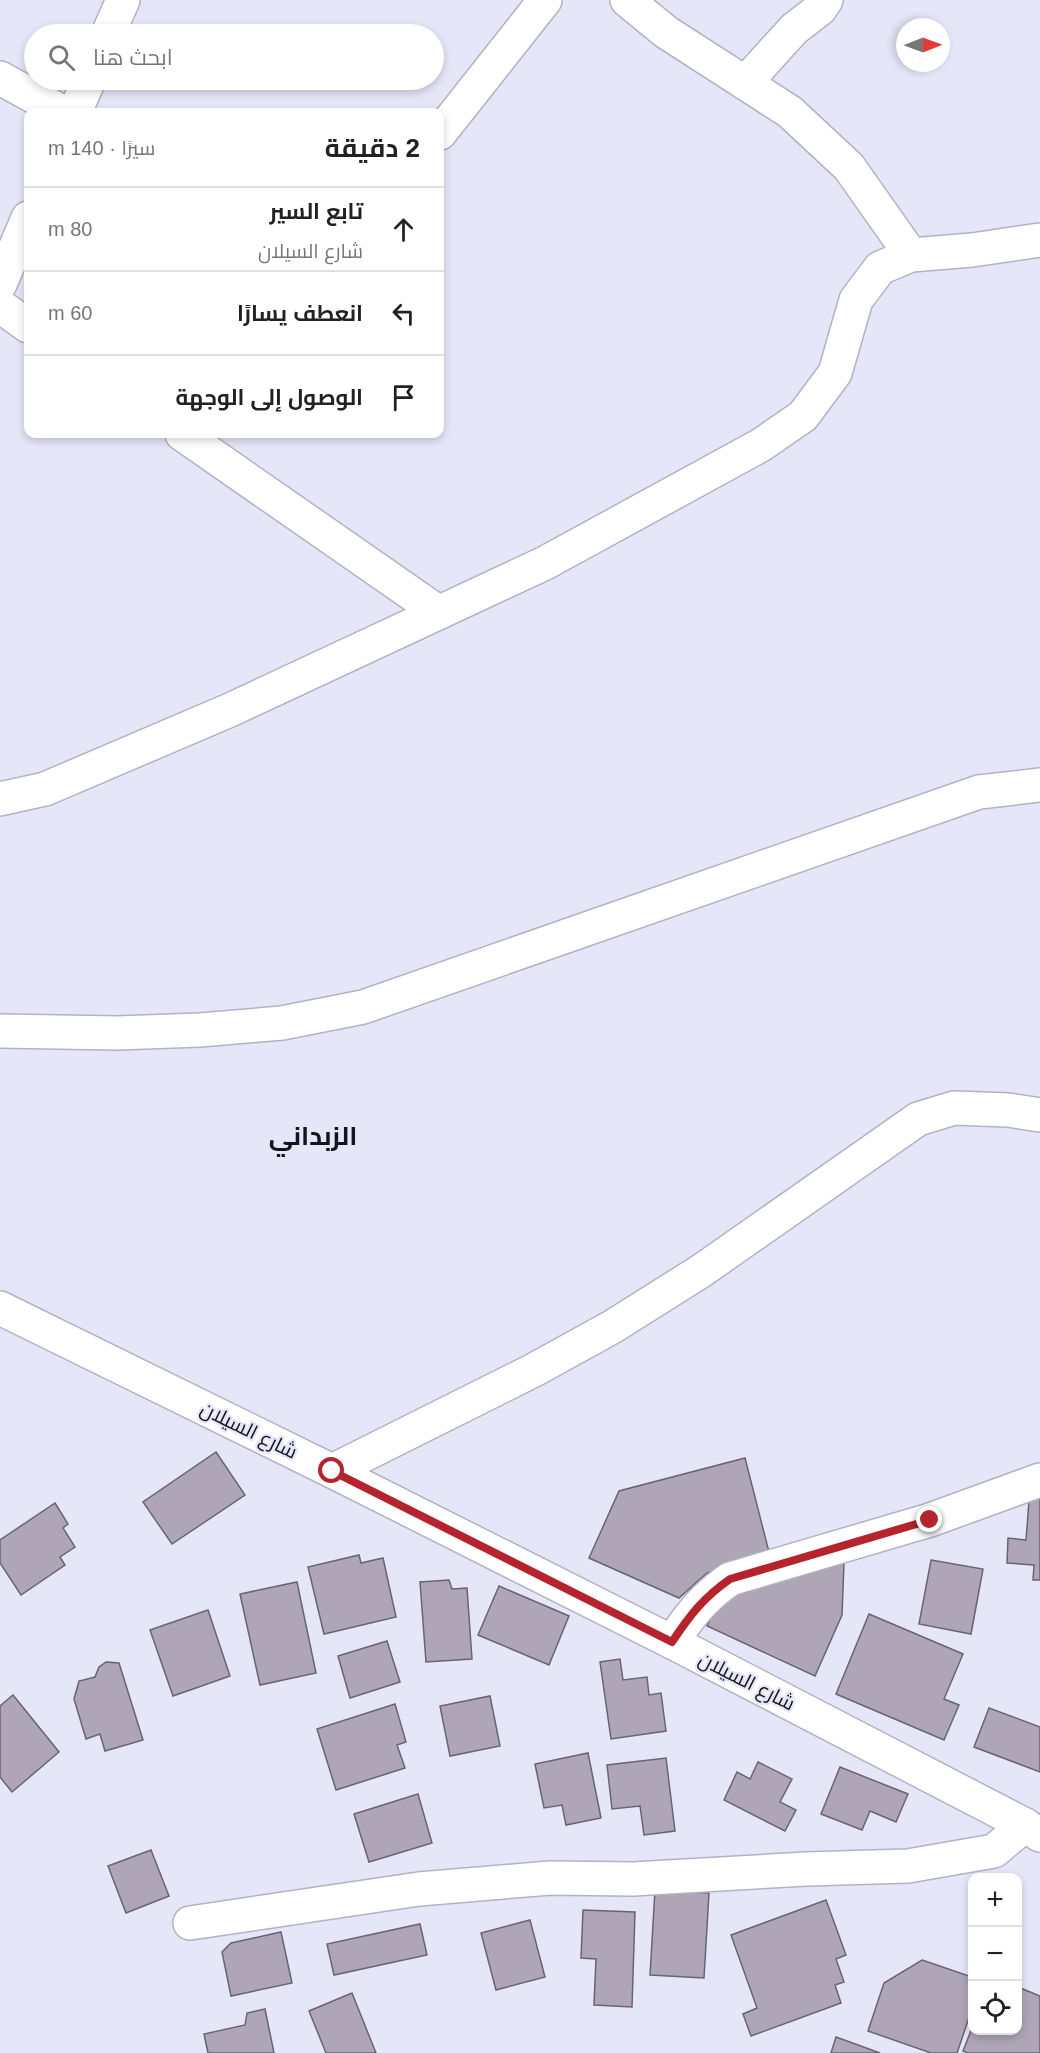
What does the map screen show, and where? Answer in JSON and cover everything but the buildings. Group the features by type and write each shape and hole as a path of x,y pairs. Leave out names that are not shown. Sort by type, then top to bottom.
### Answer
{"street":[{"path":"112,24 123,0"},
{"path":"444,128 545,0"},
{"path":"627,0 666,32 790,112 849,167 911,255"},
{"path":"745,82 794,29 820,9 826,0"},
{"path":"0,78 55,108"},
{"path":"77,108 85,90"},
{"path":"0,284 24,227"},
{"path":"0,799 45,789 219,714 545,563 761,445 803,416 835,373 856,300 880,268 911,255 972,250 1040,240"},
{"path":"0,306 24,323"},
{"path":"188,438 438,612"},
{"path":"0,1031 117,1033 200,1030 282,1023 363,1007 979,792 1040,785"},
{"path":"332,1471 534,1370 612,1327 701,1271 918,1119 954,1108 1008,1110 1040,1115"},
{"name":"شارع السيلان","path":"0,1308 332,1471 672,1642 1032,1830"},
{"path":"672,1642 692,1612 708,1594 730,1579 930,1520 1040,1480"},
{"path":"190,1923 419,1889 550,1878 633,1879 806,1869 908,1866 994,1851 1032,1830"}],"district":[{"name":"الزبداني","path":"313,1136"}],"route":[{"path":"332,1471 672,1642 692,1612 708,1594 730,1579 930,1520"}]}
